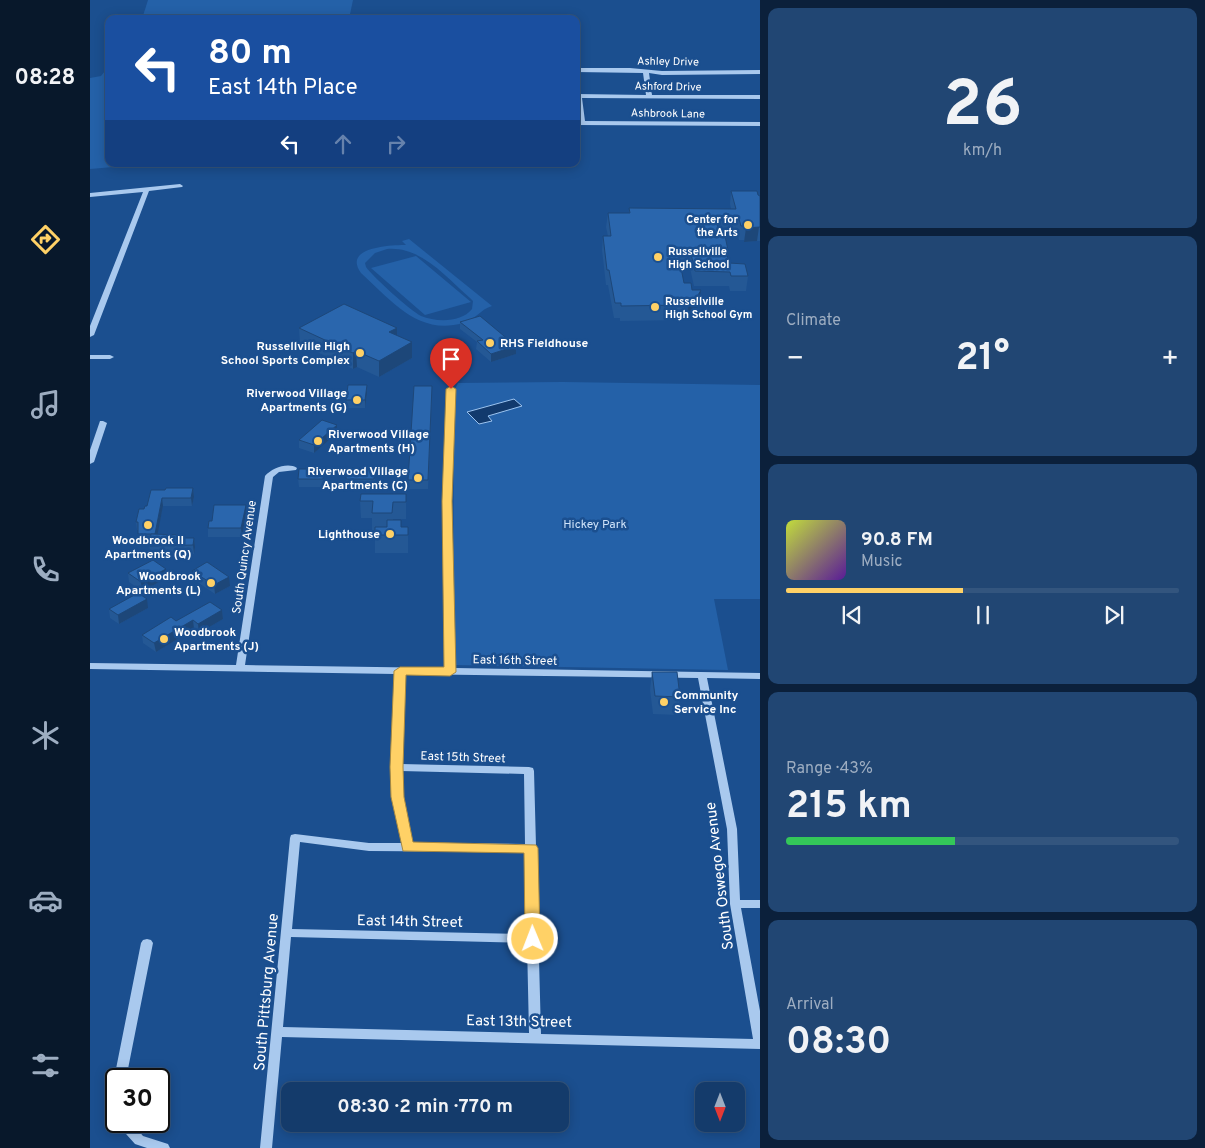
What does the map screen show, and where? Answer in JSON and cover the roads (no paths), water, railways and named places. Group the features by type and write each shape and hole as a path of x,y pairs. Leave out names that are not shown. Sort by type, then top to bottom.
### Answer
{"street":[{"name":"Ashley Drive","path":"580,70 685,74 760,72"},
{"path":"646,72 649,96"},
{"name":"Ashford Drive","path":"580,96 760,98"},
{"name":"Ashbrook Lane","path":"580,123 760,124"},
{"path":"90,195 180,186"},
{"path":"90,335 147,189"},
{"path":"90,357 110,357"},
{"path":"450,672 447,501 451,389"},
{"path":"90,462 103,423"},
{"name":"South Quincy Avenue","path":"240,668 269,476 277,470 293,468"},
{"name":"East 16th Street","path":"90,666 760,676"},
{"path":"400,671 396,767 397,797 408,847 531,848"},
{"name":"South Oswego Avenue","path":"702,675 732,829 735,904 760,1044"},
{"name":"East 15th Street","path":"396,767 529,771"},
{"path":"529,771 535,1038"},
{"name":"South Pittsburg Avenue","path":"266,1148 295,838 369,848 408,847"},
{"path":"735,904 760,904"},
{"name":"East 14th Street","path":"287,934 533,939"},
{"path":"122,1068 147,943"},
{"name":"East 13th Street","path":"278,1032 760,1044"},
{"path":"133,1133 139,1140 164,1148"}],"place":[{"name":"Center for the Arts","path":"748,225"},
{"name":"Russellville High School","path":"658,257"},
{"name":"Russellville High School Gym","path":"655,307"},
{"name":"RHS Fieldhouse","path":"490,343"},
{"name":"Russellville High School Sports Complex","path":"360,353"},
{"name":"Riverwood Village Apartments (G)","path":"357,400"},
{"name":"Riverwood Village Apartments (H)","path":"318,441"},
{"name":"Riverwood Village Apartments (C)","path":"418,478"},
{"name":"Woodbrook II Apartments (Q)","path":"148,525"},
{"name":"Lighthouse","path":"390,534"},
{"name":"Woodbrook Apartments (L)","path":"211,583"},
{"name":"Woodbrook Apartments (J)","path":"164,639"},
{"name":"Community Service Inc","path":"664,702"}],"park label":[{"name":"Hickey Park","path":"595,524"}]}
